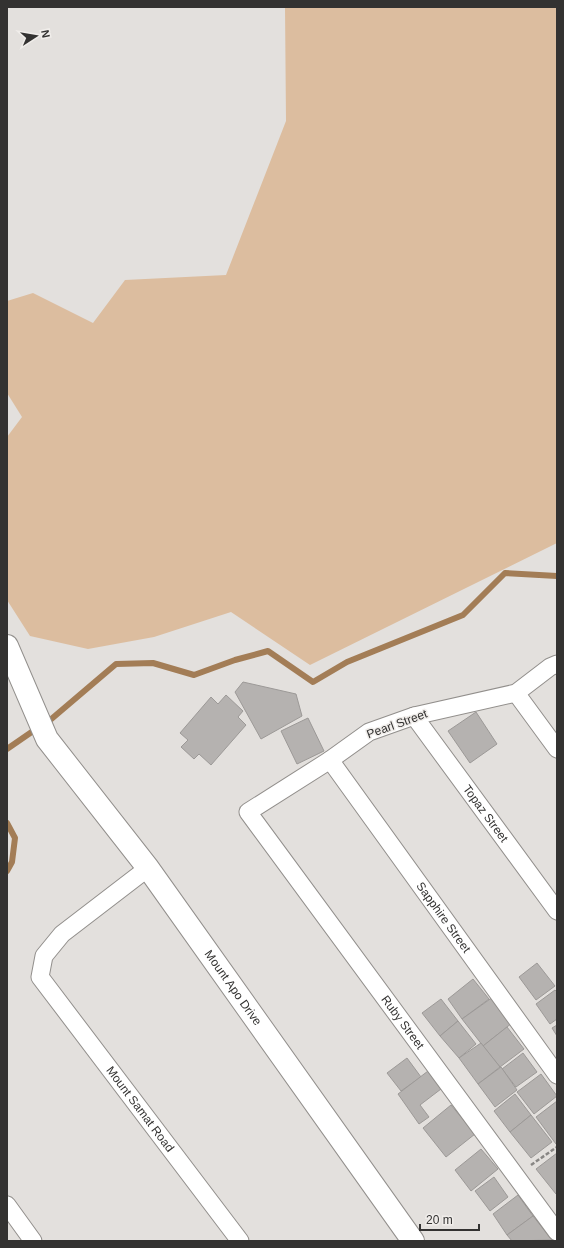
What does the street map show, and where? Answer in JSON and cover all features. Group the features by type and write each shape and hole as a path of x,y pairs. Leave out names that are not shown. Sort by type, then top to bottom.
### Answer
{"street":[{"name":"Mount Apo Drive","path":"7,646 47,739 148,868 413,1241"},
{"name":"Pearl Street","path":"248,812 330,760 369,732 414,716 516,693 550,667 557,664"},
{"path":"516,693 557,749"},
{"name":"Topaz Street","path":"414,716 557,911"},
{"name":"Sapphire Street","path":"330,760 557,1075"},
{"name":"Ruby Street","path":"248,812 557,1232"},
{"name":"Mount Samat Road","path":"148,868 62,934 44,956 40,977 240,1241"},
{"path":"7,1205 33,1241"}],"path":[{"path":"516,1175 557,1147"}],"shaded area":[{"path":"285,7 557,7 557,543 310,665 231,612 154,637 88,649 30,636 7,600 7,437 22,417 7,393 7,301 33,293 93,323 125,280 226,275 286,121"}],"building":[{"path":"243,682 296,694 302,716 261,739 235,692"},
{"path":"226,695 243,711 238,717 246,725 211,765 199,754 194,759 181,747 188,740 180,733 211,697 218,704"},
{"path":"476,712 497,744 470,763 448,731"},
{"path":"308,718 324,751 297,764 281,731"},
{"path":"537,963 555,986 536,1000 519,977"},
{"path":"473,979 489,999 462,1019 448,999"},
{"path":"555,990 557,992 557,1019 550,1024 536,1004"},
{"path":"493,997 512,1023 483,1046 462,1019"},
{"path":"441,999 458,1021 440,1036 422,1013"},
{"path":"458,1021 476,1044 459,1058 440,1036"},
{"path":"557,1025 557,1036 552,1028"},
{"path":"507,1027 524,1049 500,1067 483,1046"},
{"path":"481,1043 500,1067 478,1084 459,1058"},
{"path":"523,1053 537,1072 516,1087 502,1069"},
{"path":"407,1058 421,1077 401,1091 387,1073"},
{"path":"501,1067 517,1090 495,1107 478,1084"},
{"path":"428,1071 441,1089 420,1105 429,1117 419,1124 398,1094"},
{"path":"541,1074 557,1096 534,1114 517,1092"},
{"path":"515,1094 531,1115 510,1132 494,1111"},
{"path":"557,1101 557,1144 556,1144 536,1117"},
{"path":"451,1105 475,1134 446,1157 423,1128"},
{"path":"531,1115 552,1142 531,1158 510,1132"},
{"path":"481,1149 498,1169 471,1191 455,1170"},
{"path":"557,1153 557,1193 556,1194 536,1169"},
{"path":"494,1177 508,1197 490,1211 475,1191"},
{"path":"518,1195 533,1216 507,1235 493,1214"},
{"path":"533,1216 552,1240 512,1241 507,1235"}],"waterway":[{"path":"49,721 116,664 153,663 194,675 235,660 268,651 313,682 347,662 463,615 505,573 557,576"},
{"path":"7,749 36,729"},
{"path":"7,823 15,838 12,862 7,871"}]}
